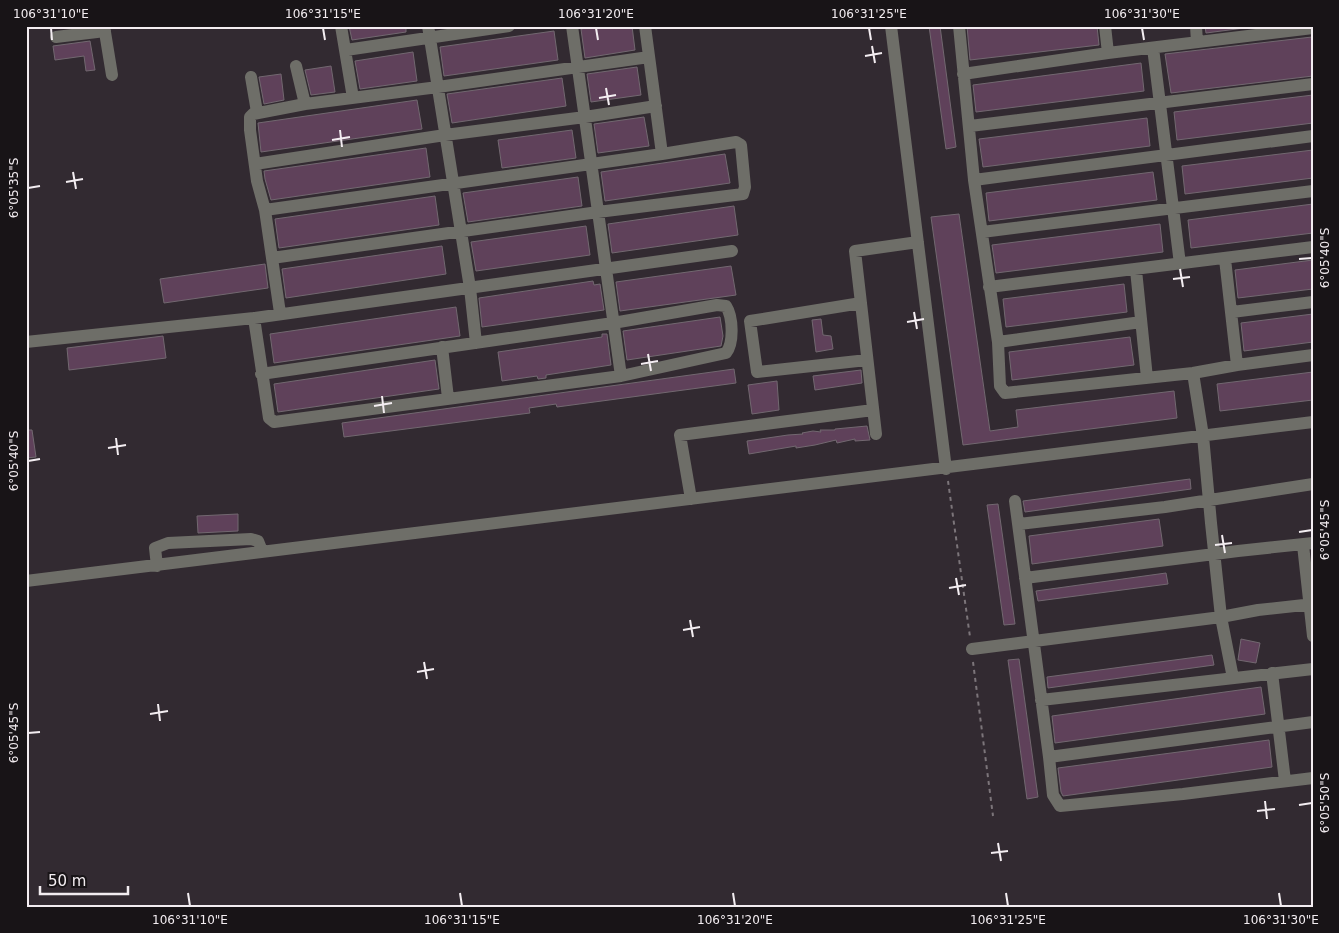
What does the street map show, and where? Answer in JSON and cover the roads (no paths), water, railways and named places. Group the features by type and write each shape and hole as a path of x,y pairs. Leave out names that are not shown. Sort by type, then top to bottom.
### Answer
{"street":[{"path":"341,26 353,98"},
{"path":"346,50 429,32 509,26"},
{"path":"572,26 620,376"},
{"path":"645,26 662,154"},
{"path":"891,26 946,469"},
{"path":"959,26 974,180 998,342 1000,386 1006,393 1193,373 1313,355"},
{"path":"1105,26 1108,53"},
{"path":"1196,26 1197,42"},
{"path":"963,74 1108,53 1313,28"},
{"path":"56,37 104,29 112,74"},
{"path":"429,32 470,288 476,343"},
{"path":"1153,48 1180,264"},
{"path":"280,313 265,210 255,164 249,122 250,117 257,112 649,57"},
{"path":"296,66 305,104"},
{"path":"251,77 257,112"},
{"path":"970,126 1160,101 1313,84"},
{"path":"255,164 445,135 656,106"},
{"path":"974,180 1313,136"},
{"path":"265,210 736,142 741,145 745,191 743,194 598,212 272,258"},
{"path":"982,232 1173,210 1313,191"},
{"path":"876,434 855,252 918,242"},
{"path":"989,287 1313,247"},
{"path":"26,342 254,318 732,251"},
{"path":"1226,259 1237,365"},
{"path":"1136,270 1147,378"},
{"path":"1232,312 1313,302"},
{"path":"861,303 750,320 757,372 868,360"},
{"path":"254,318 262,374 269,418 274,422 620,376 726,354 731,345 731,332 728,310 722,305 613,323 262,374"},
{"path":"998,342 1141,322"},
{"path":"442,347 448,398"},
{"path":"1193,373 1203,436 1222,617 1233,678"},
{"path":"691,499 680,434 874,410"},
{"path":"26,581 946,469 1313,422"},
{"path":"1019,524 1165,507 1313,484"},
{"path":"1016,501 1053,795 1060,806 1183,794 1313,778"},
{"path":"157,566 155,548 168,543 251,539 258,541 262,551"},
{"path":"1025,578 1308,544 1313,636"},
{"path":"972,649 1222,617 1258,610 1311,605"},
{"path":"1041,700 1313,669"},
{"path":"1272,673 1285,781"},
{"path":"1049,758 1313,722"}]}
